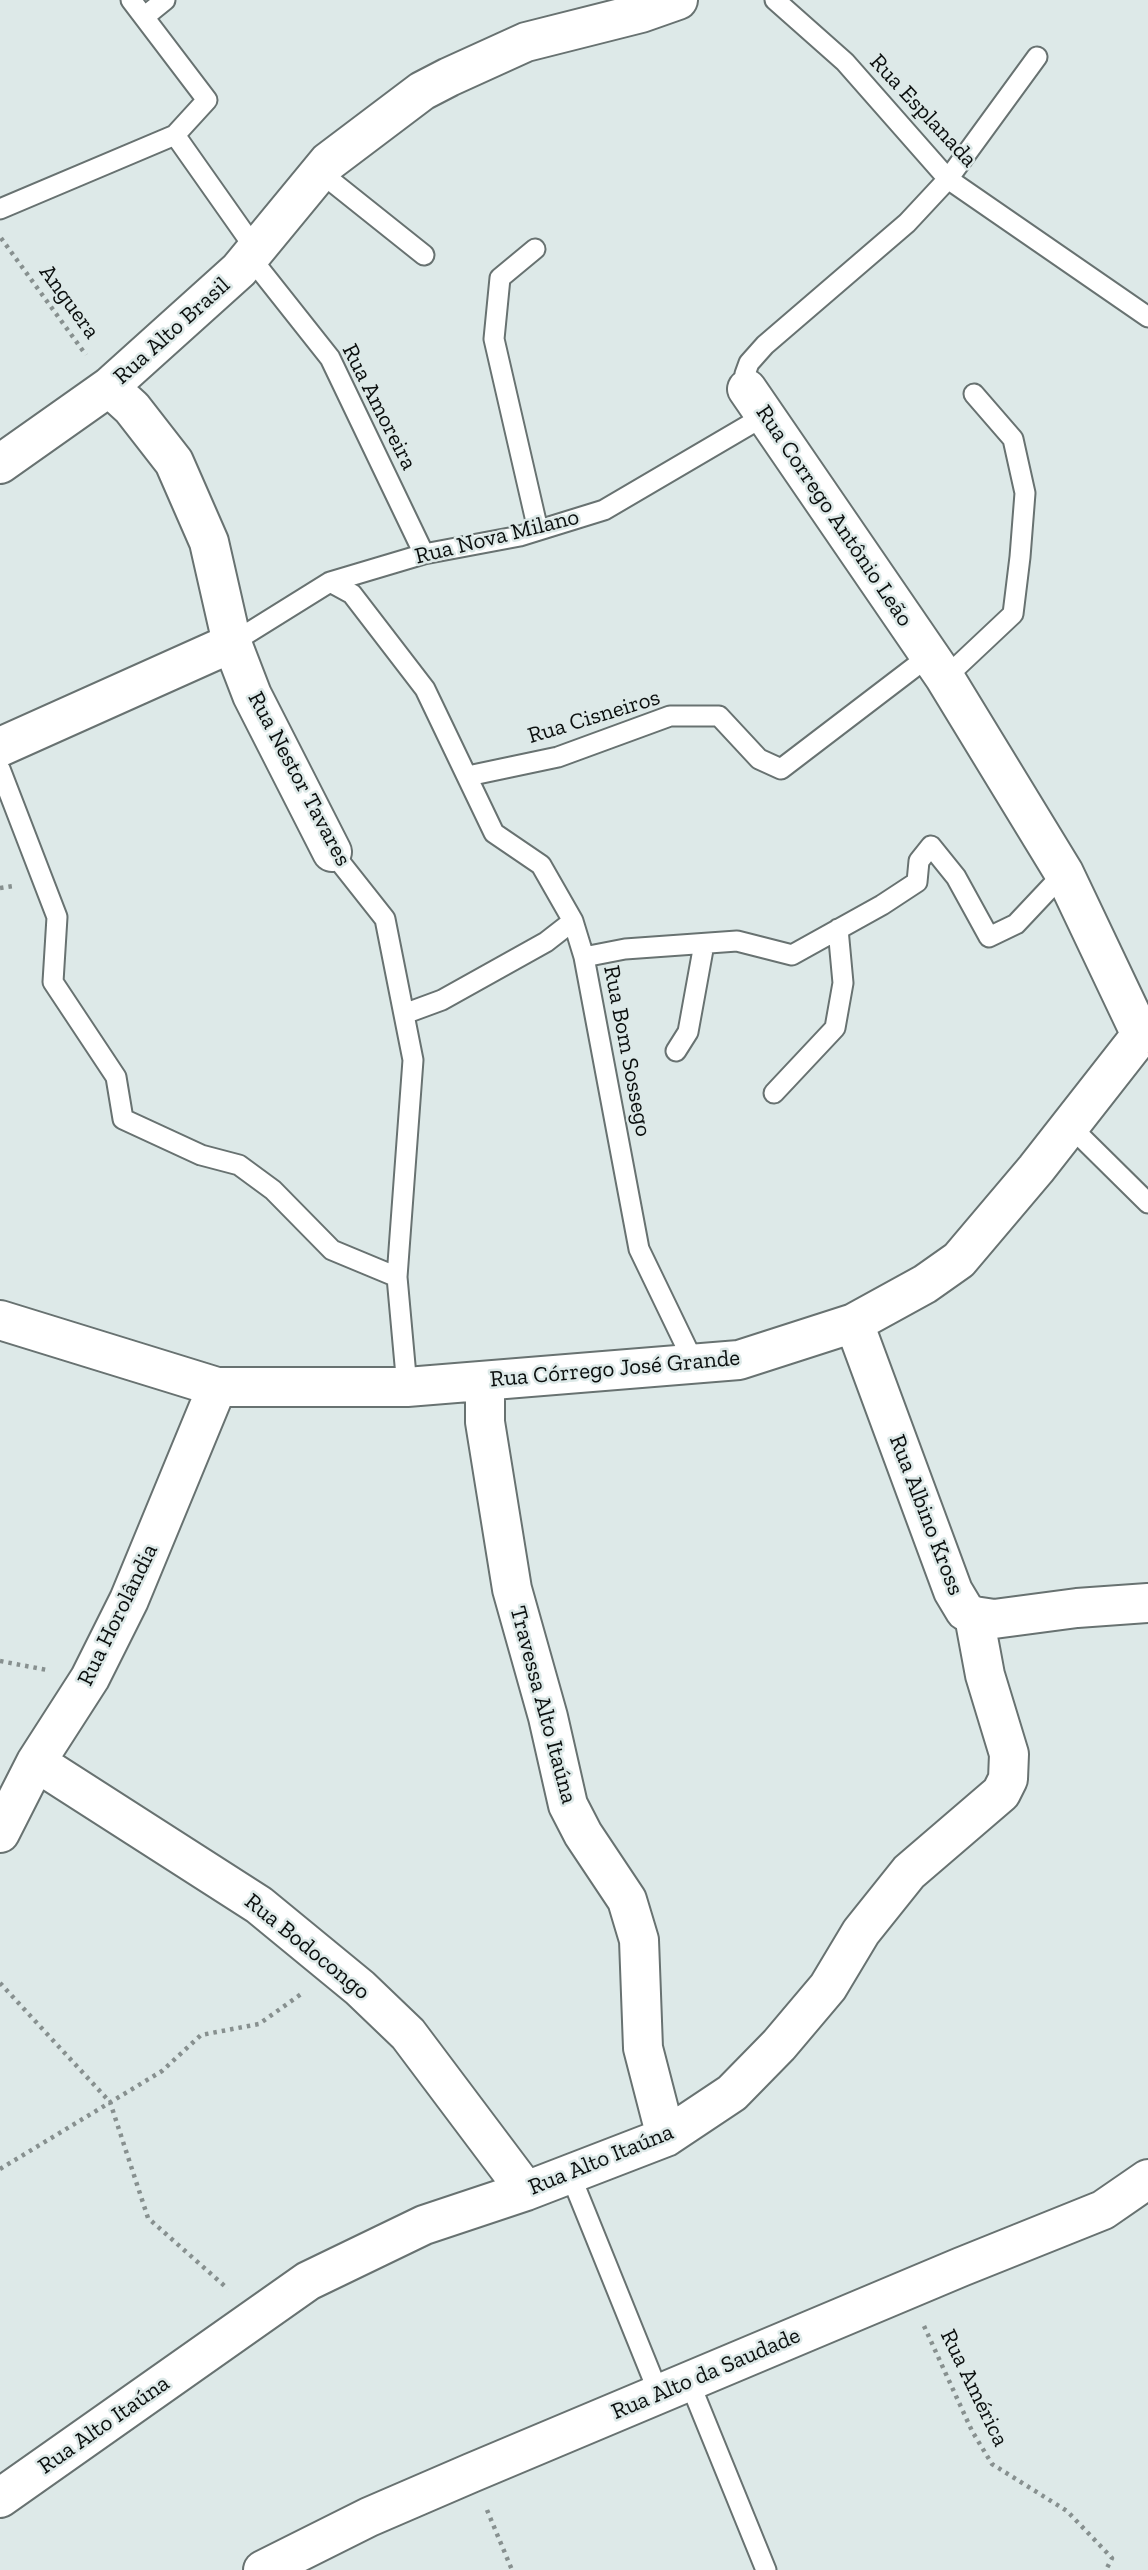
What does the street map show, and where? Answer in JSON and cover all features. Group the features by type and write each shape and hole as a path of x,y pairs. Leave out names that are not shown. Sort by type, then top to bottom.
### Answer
{"street":[{"name":"Rua Alto Brasil","path":"0,464 109,387 239,270 328,162 422,91 449,76 526,43 641,13 678,0"},
{"name":"Rua Nestor Tavares","path":"109,387 132,408 174,461 208,541 232,643 252,695 332,852"},
{"name":"Rua Corrego Antônio Leão","path":"756,402 937,667 1064,873 1144,1030"},
{"path":"0,747 232,643"},
{"name":"Rua Córrego José Grande","path":"0,1320 217,1387 407,1387 739,1360 853,1323 925,1284 959,1260 1036,1169 1144,1030"},
{"name":"Rua Albino Kross","path":"853,1323 953,1591 965,1611 974,1616 995,1619 1064,1609 1148,1603"},
{"name":"Travessa Alto Itaúna","path":"485,1381 485,1422 512,1589 548,1717 568,1805 583,1834 627,1900 639,1940 643,2048 666,2137"},
{"name":"Rua Horolândia","path":"0,1833 36,1762 90,1678 129,1600 217,1387"},
{"name":"Rua Alto Itaúna","path":"0,2498 308,2281 424,2225 526,2191 666,2137 732,2094 779,2045 828,1987 861,1932 909,1872 1001,1793 1008,1779 1009,1754 985,1675 974,1616"},
{"name":"Rua Bodocongo","path":"36,1762 259,1905 337,1969 408,2034 526,2191"},
{"name":"Rua Alto da Saudade","path":"263,2570 369,2517 471,2473 1103,2210 1148,2179"}],"lane":[{"path":"0,209 175,135 207,100 131,0"},
{"path":"144,17 165,0"},
{"name":"Rua Esplanada","path":"775,0 845,62 948,179 1148,317"},
{"name":"Rua Corrego Antônio Leão","path":"756,402 745,374 749,363 765,345 907,223 948,179 1037,57"},
{"name":"Rua Amoreira","path":"175,135 253,254 330,358 424,554"},
{"path":"320,172 424,255"},
{"path":"536,249 500,278 494,339 538,530"},
{"path":"937,667 1013,614 1024,493 1013,439 974,394"},
{"name":"Rua Nova Milano","path":"232,643 330,582 424,554 520,536 604,510 756,402"},
{"path":"330,582 352,594 425,689 494,833 541,865 573,920 584,957"},
{"name":"Rua Cisneiros","path":"468,776 558,757 670,716 719,716 759,759 781,769 937,667"},
{"path":"0,769 57,917 53,982 116,1077 123,1119 201,1155 239,1166 273,1190 332,1250 397,1278"},
{"name":"Rua Bom Sossego","path":"695,1365 639,1249 584,957 625,949 737,941 792,954 917,882 919,861 931,846 956,877 989,937 1016,924 1064,873"},
{"name":"Rua Nestor Tavares","path":"332,852 385,919 413,1060 397,1278 407,1387"},
{"path":"404,1014 442,1000 546,942 573,920"},
{"path":"774,1093 835,1028 843,984 838,929"},
{"path":"676,1051 688,1032 705,944"},
{"path":"1070,1126 1148,1203"},
{"path":"569,2174 766,2570"}],"path":[{"name":"Anguera","path":"0,237 109,387"},
{"path":"0,2169 162,2071 201,2035 259,2024 337,1969"},
{"path":"0,1983 110,2102 148,2218 258,2316"},
{"name":"Rua América","path":"908,2289 972,2431 992,2464 1067,2511 1112,2558 1106,2570"},
{"path":"471,2473 512,2570"}]}
